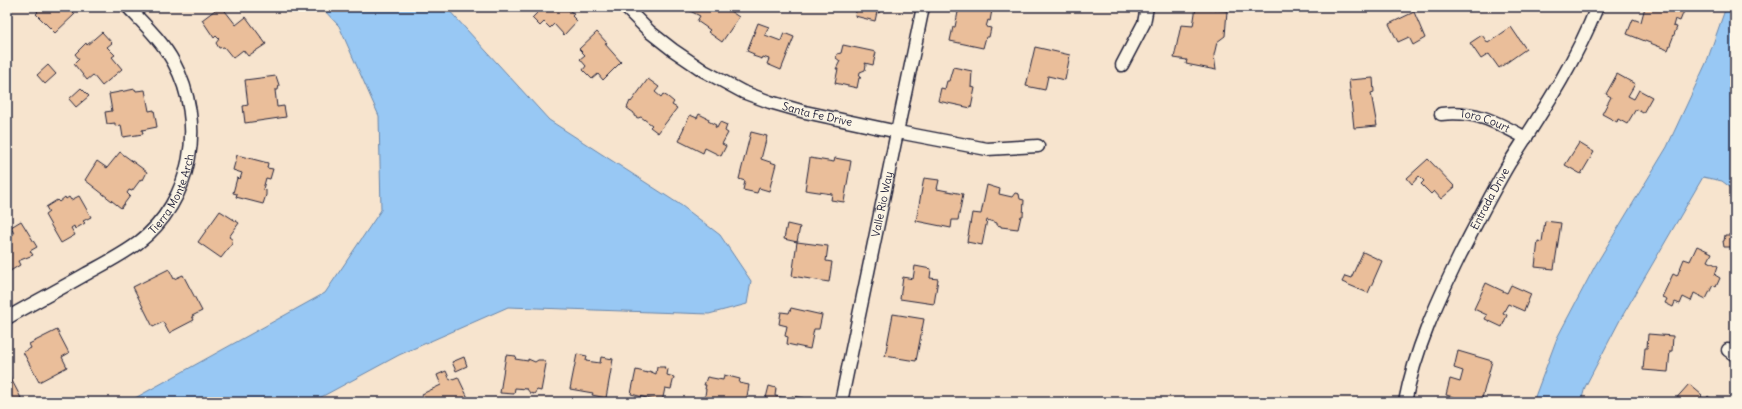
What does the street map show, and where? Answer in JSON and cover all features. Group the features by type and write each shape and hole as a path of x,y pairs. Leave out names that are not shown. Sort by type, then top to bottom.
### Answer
{"street":[{"name":"Tierra Monte Arch","path":"7,318 139,242 155,227 171,207 182,184 190,161 192,136 190,108 184,81 161,43 128,7"},
{"name":"Santa Fe Drive","path":"625,7 650,32 704,71 743,92 770,102 805,112 987,149 1038,146"},
{"name":"Valle Rio Way","path":"841,402 923,7"},
{"path":"1122,65 1144,23 1147,7"},
{"name":"Entrada Drive","path":"1405,402 1417,358 1440,296 1479,217 1573,59 1597,7"},
{"name":"Toro Court","path":"1440,114 1471,114 1490,119 1526,138"}],"water":[{"path":"321,7 446,7 549,120 682,206 720,235 751,281 747,304 709,314 508,307 399,355 312,402 128,402 325,293 381,210 379,116 339,26"},
{"path":"1726,7 1735,7 1735,191 1722,181 1703,177 1620,320 1585,387 1581,402 1533,402 1557,338 1595,266 1667,147 1707,61"}],"building":[{"path":"33,7 71,7 69,8 75,14 55,33 36,14 38,12"},
{"path":"219,7 222,7 236,25 246,17 266,44 248,56 243,50 233,58 224,47 219,48 216,43 219,39 216,36 214,38 202,20"},
{"path":"534,7 565,7 574,14 572,16 577,21 564,35 554,24 550,28 544,22 540,26 532,18 538,12"},
{"path":"689,7 724,7 739,17 722,42 708,32 710,30 697,21 700,16 690,11"},
{"path":"857,7 881,7 879,13 877,12 875,21 855,16"},
{"path":"959,7 978,7 992,10 990,21 988,20 986,27 991,28 989,37 986,37 983,48 950,41 953,27 955,27"},
{"path":"1196,7 1227,11 1225,36 1217,42 1214,55 1216,70 1186,64 1187,60 1174,58 1181,25 1193,26"},
{"path":"1645,7 1672,7 1684,11 1680,21 1675,19 1673,26 1677,27 1668,50 1627,34 1633,19 1641,22"},
{"path":"1414,12 1425,38 1413,45 1409,37 1398,42 1389,24"},
{"path":"758,23 769,27 765,35 781,41 784,33 794,37 781,70 767,64 769,59 763,57 762,59 753,56 754,54 747,51"},
{"path":"1511,27 1526,49 1499,68 1489,54 1481,59 1470,43 1482,35 1488,43"},
{"path":"102,32 112,43 107,47 115,55 112,57 122,69 102,86 93,75 87,80 74,64 79,59 75,54 86,43 87,45"},
{"path":"597,32 607,43 605,44 621,62 603,80 598,74 592,79 583,70 586,66 580,59 585,55 579,49"},
{"path":"843,45 876,52 873,65 865,63 865,70 860,72 859,77 861,78 859,78 857,88 835,83 838,69 836,69 840,61 836,58 837,54 841,53"},
{"path":"1035,47 1070,55 1065,80 1048,76 1045,90 1026,86"},
{"path":"48,65 56,74 45,84 37,75"},
{"path":"953,67 972,71 971,87 975,88 971,108 938,101 941,88 945,89"},
{"path":"1617,74 1635,84 1628,96 1634,99 1639,90 1652,97 1643,113 1636,109 1627,124 1618,119 1617,122 1602,114 1611,97 1606,94"},
{"path":"276,76 279,85 278,90 275,90 277,107 284,106 286,117 245,123 243,106 248,105 245,80"},
{"path":"1373,78 1374,92 1371,93 1377,126 1354,128 1349,80"},
{"path":"648,79 659,87 655,92 661,97 663,94 668,97 674,102 672,105 677,108 658,133 650,127 652,125 641,117 638,118 634,116 634,113 627,108 630,101 631,102"},
{"path":"81,88 89,96 76,107 69,99"},
{"path":"135,89 136,91 145,90 149,111 154,110 157,127 142,130 143,134 123,137 121,125 115,126 115,123 107,124 105,112 112,111 109,94"},
{"path":"699,114 709,119 708,121 716,125 715,127 717,128 720,122 727,125 725,131 728,133 722,144 726,146 721,156 705,148 703,153 679,141 690,115 697,118"},
{"path":"751,132 767,136 761,159 776,164 769,191 759,188 757,193 743,190 745,181 739,179"},
{"path":"1579,143 1594,152 1581,174 1565,165"},
{"path":"120,152 147,172 143,180 141,179 132,191 129,190 127,193 130,196 121,208 85,180 97,161 107,168"},
{"path":"237,155 268,163 267,168 273,169 270,179 266,178 263,189 266,190 266,195 263,204 236,197 237,194 233,193 237,178 240,179 242,173 233,170"},
{"path":"810,158 834,162 835,158 851,161 844,202 831,200 832,194 805,190"},
{"path":"1428,159 1455,187 1441,199 1434,191 1431,194 1421,184 1424,181 1419,176 1412,184 1407,178"},
{"path":"924,178 939,180 937,189 963,194 958,220 952,220 951,228 916,221"},
{"path":"987,185 1000,189 999,194 1012,197 1015,193 1019,194 1020,199 1024,200 1023,216 1021,216 1018,229 1001,227 997,225 997,223 987,220 982,245 967,242 972,213 981,214"},
{"path":"79,196 91,217 83,221 85,223 75,229 74,226 71,228 75,235 61,243 45,215 49,212 46,207 57,200 59,202 65,197 66,199 69,197 71,200"},
{"path":"220,211 239,223 229,237 233,240 232,244 221,258 198,242"},
{"path":"21,221 37,247 30,251 33,255 18,261 20,265 7,273 7,237 14,234 11,227"},
{"path":"1545,221 1561,223 1554,269 1535,267 1538,241 1542,242"},
{"path":"787,224 800,227 797,242 784,239"},
{"path":"1725,235 1733,235 1732,247 1724,247 1723,241"},
{"path":"797,242 828,246 826,261 832,262 829,282 792,276"},
{"path":"1697,246 1712,253 1708,261 1718,266 1715,275 1720,278 1716,287 1713,285 1706,299 1694,293 1691,301 1683,297 1680,304 1675,302 1673,307 1665,303 1667,299 1662,297 1673,274 1677,276 1684,259 1690,261"},
{"path":"1363,252 1382,261 1368,293 1342,282 1345,276 1351,278"},
{"path":"915,266 931,269 930,278 938,279 934,304 900,299 903,277 913,279"},
{"path":"169,269 174,279 183,275 202,311 192,316 194,320 169,333 163,322 153,327 133,287"},
{"path":"1486,283 1507,293 1511,285 1531,294 1524,311 1508,304 1503,313 1507,315 1502,327 1485,319 1487,315 1474,309"},
{"path":"791,308 822,315 819,329 814,329 810,349 787,344 788,337 785,336 787,326 779,324 781,312 789,313"},
{"path":"893,314 924,319 916,361 885,356"},
{"path":"57,330 69,353 62,357 67,367 39,382 23,352 31,348 29,344"},
{"path":"1648,334 1673,336 1668,372 1643,370"},
{"path":"1458,351 1492,361 1481,402 1472,402 1446,395 1450,379 1460,382 1463,371 1454,368"},
{"path":"577,354 587,356 586,361 600,363 601,357 613,359 606,398 592,395 593,393 570,389"},
{"path":"506,355 516,356 515,359 528,361 528,359 535,362 538,360 543,360 546,364 541,391 537,390 534,394 530,393 527,389 515,388 514,394 500,393"},
{"path":"464,357 467,366 456,371 452,362"},
{"path":"657,367 665,367 664,368 668,369 667,375 674,377 671,389 665,388 662,402 631,394 636,370 648,373 649,371 656,374"},
{"path":"7,371 21,398 18,400 19,402 7,402"},
{"path":"446,371 450,380 458,377 470,402 426,402 422,394 441,385 437,375"},
{"path":"724,375 740,379 739,383 749,385 746,402 704,402 706,385 704,385 707,377 723,380"},
{"path":"1689,384 1702,395 1701,396 1705,400 1708,396 1715,402 1673,402"},
{"path":"769,386 776,388 775,396 791,399 792,396 803,398 803,402 765,402"}]}
